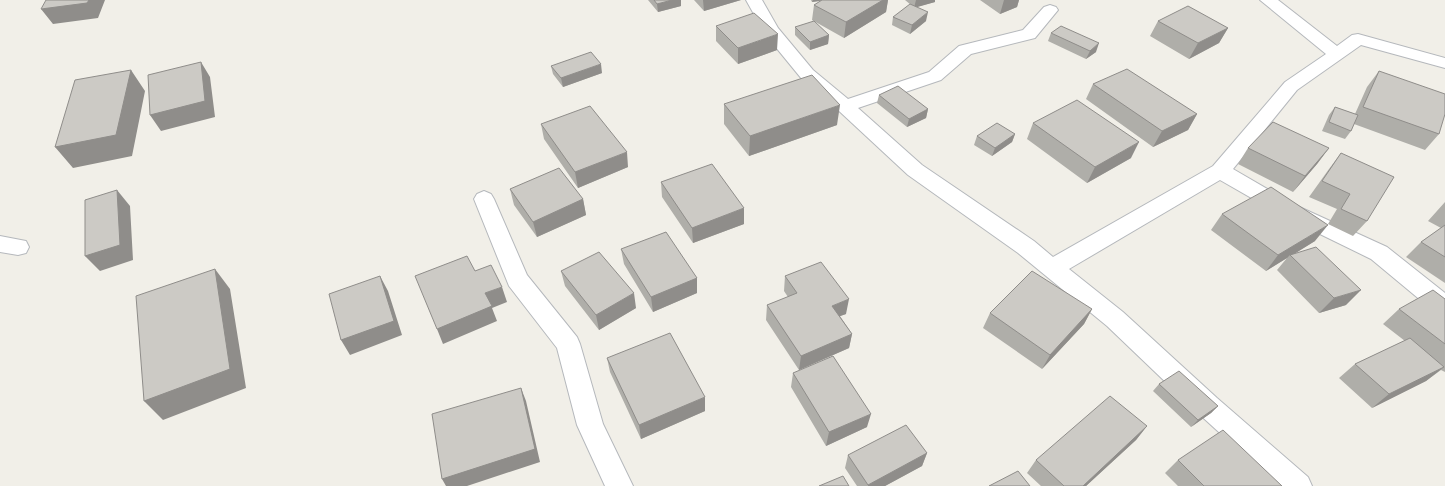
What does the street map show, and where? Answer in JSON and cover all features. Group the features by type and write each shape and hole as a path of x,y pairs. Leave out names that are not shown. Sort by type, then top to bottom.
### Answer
{"street":[{"path":"754,0 771,30 807,74 845,106 915,170 1026,247 1115,319 1208,406 1298,486"},
{"path":"1268,0 1338,54"},
{"path":"845,106 935,76 965,50 1029,34 1050,10"},
{"path":"1052,268 1220,171 1291,86 1358,39 1445,63"},
{"path":"1220,171 1288,210 1379,253 1444,306"},
{"path":"484,199 517,280 568,344 590,425 619,486"}],"building":[{"path":"46,0 89,0 87,3 41,9"},
{"path":"654,0 672,0 657,4"},
{"path":"822,0 883,0 846,22 814,5"},
{"path":"910,4 928,12 912,25 893,17"},
{"path":"1188,6 1228,28 1198,43 1158,21"},
{"path":"754,13 778,34 738,48 716,26"},
{"path":"814,21 829,35 810,42 795,27"},
{"path":"1061,26 1099,43 1090,51 1051,33"},
{"path":"591,52 601,64 561,78 551,66"},
{"path":"201,62 205,101 150,115 148,75"},
{"path":"1127,69 1197,114 1162,131 1093,84"},
{"path":"131,70 116,135 55,147 75,80"},
{"path":"1379,71 1445,94 1445,114 1439,134 1363,107"},
{"path":"812,75 840,105 750,136 724,104"},
{"path":"898,86 928,109 909,119 879,95"},
{"path":"1077,100 1139,142 1095,167 1033,123"},
{"path":"590,106 627,152 575,172 541,124"},
{"path":"1335,107 1358,115 1351,131 1329,122"},
{"path":"1273,122 1329,148 1305,176 1248,148"},
{"path":"997,123 1015,134 995,148 977,136"},
{"path":"1341,153 1394,177 1367,221 1341,209 1350,194 1322,181"},
{"path":"712,164 744,208 692,228 661,182"},
{"path":"559,168 583,199 533,222 510,189"},
{"path":"1271,187 1328,225 1278,255 1222,214"},
{"path":"117,190 120,245 85,256 85,200"},
{"path":"1445,225 1445,257 1421,242"},
{"path":"666,232 697,278 651,297 621,249"},
{"path":"1316,247 1361,290 1334,298 1290,255"},
{"path":"599,252 634,293 596,315 561,271"},
{"path":"467,256 475,271 491,265 502,287 485,293 492,306 437,329 415,276"},
{"path":"821,262 849,299 832,306 852,334 801,356 767,305 797,293 785,276"},
{"path":"215,269 230,369 144,401 136,296"},
{"path":"1032,271 1092,309 1050,355 990,313"},
{"path":"380,276 394,321 341,340 329,294"},
{"path":"1433,290 1445,299 1445,344 1399,309"},
{"path":"670,333 705,397 639,425 607,358"},
{"path":"1410,338 1444,367 1389,394 1355,364"},
{"path":"833,356 871,414 829,432 793,373"},
{"path":"1179,371 1218,406 1198,420 1159,384"},
{"path":"521,388 535,449 442,479 432,414"},
{"path":"1110,396 1147,426 1083,486 1064,486 1036,460"},
{"path":"906,425 927,453 868,485 848,455"},
{"path":"1223,430 1282,486 1204,486 1178,460"},
{"path":"1018,471 1030,486 989,486"},
{"path":"843,476 849,486 819,486"}]}
